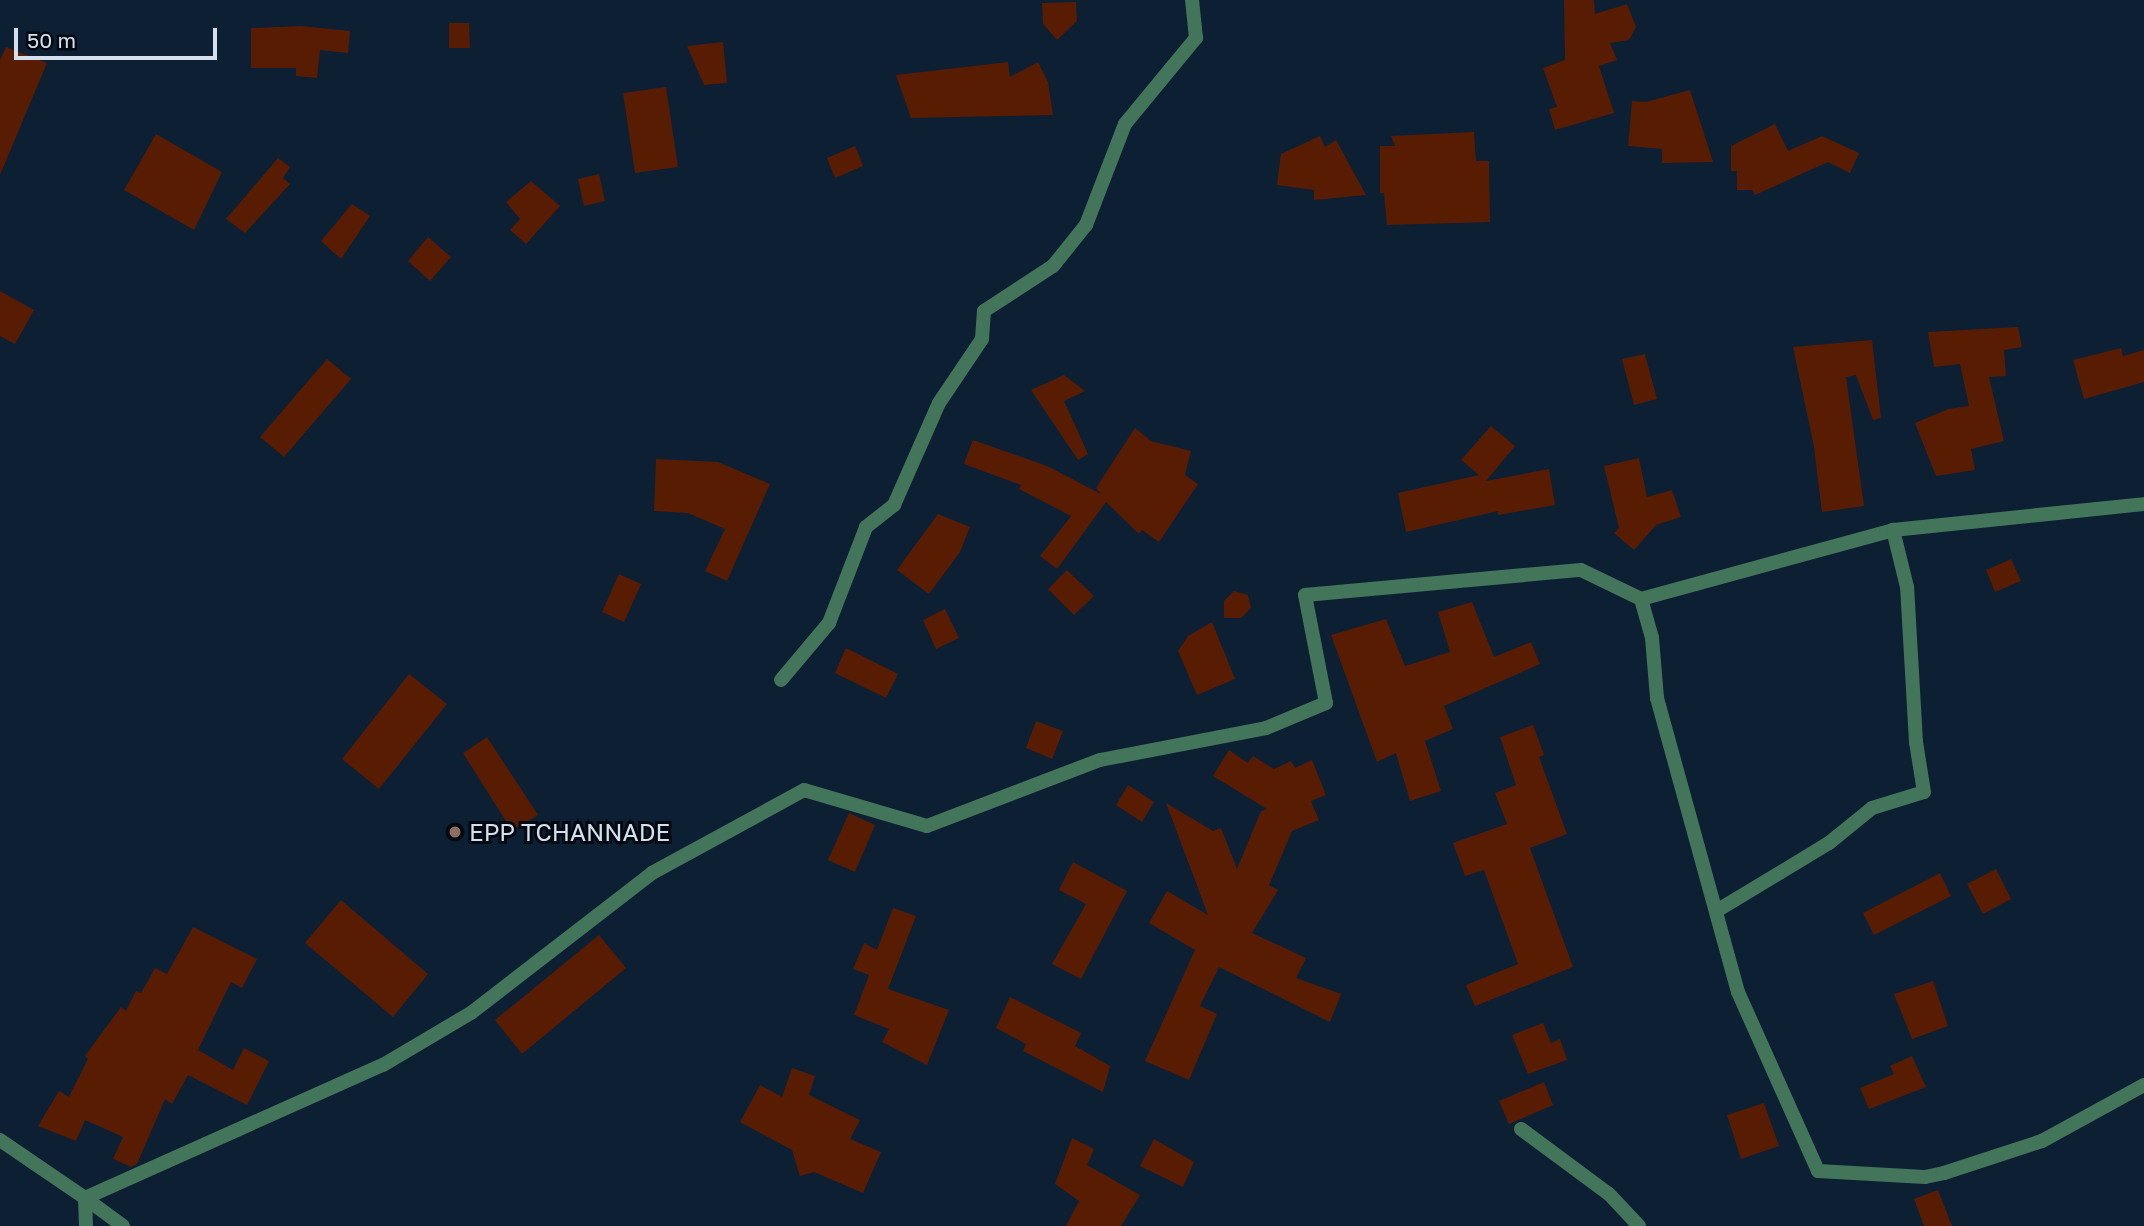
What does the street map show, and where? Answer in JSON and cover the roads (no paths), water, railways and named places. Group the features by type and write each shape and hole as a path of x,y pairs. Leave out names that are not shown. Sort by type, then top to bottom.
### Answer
{"street":[{"path":"781,680 829,623 866,527 894,505 939,403 982,339 984,311 1053,266 1086,225 1125,124 1196,38 1192,0"},
{"path":"85,1198 383,1065 471,1013 652,873 804,790 928,826 1100,760 1266,728 1326,703 1305,595 1581,570 1641,599 1893,530 2144,504"},
{"path":"1718,910 1829,843 1872,808 1924,792 1916,742 1907,587 1893,530"},
{"path":"1641,599 1652,638 1657,698 1718,910 1738,992 1818,1171 1925,1177 1944,1173 2042,1141 2144,1085"},
{"path":"1521,1129 1609,1194 1639,1226"},
{"path":"0,1140 124,1226"},
{"path":"85,1198 86,1226"}],"place":[{"name":"EPP TCHANNADE","path":"455,832"}]}
